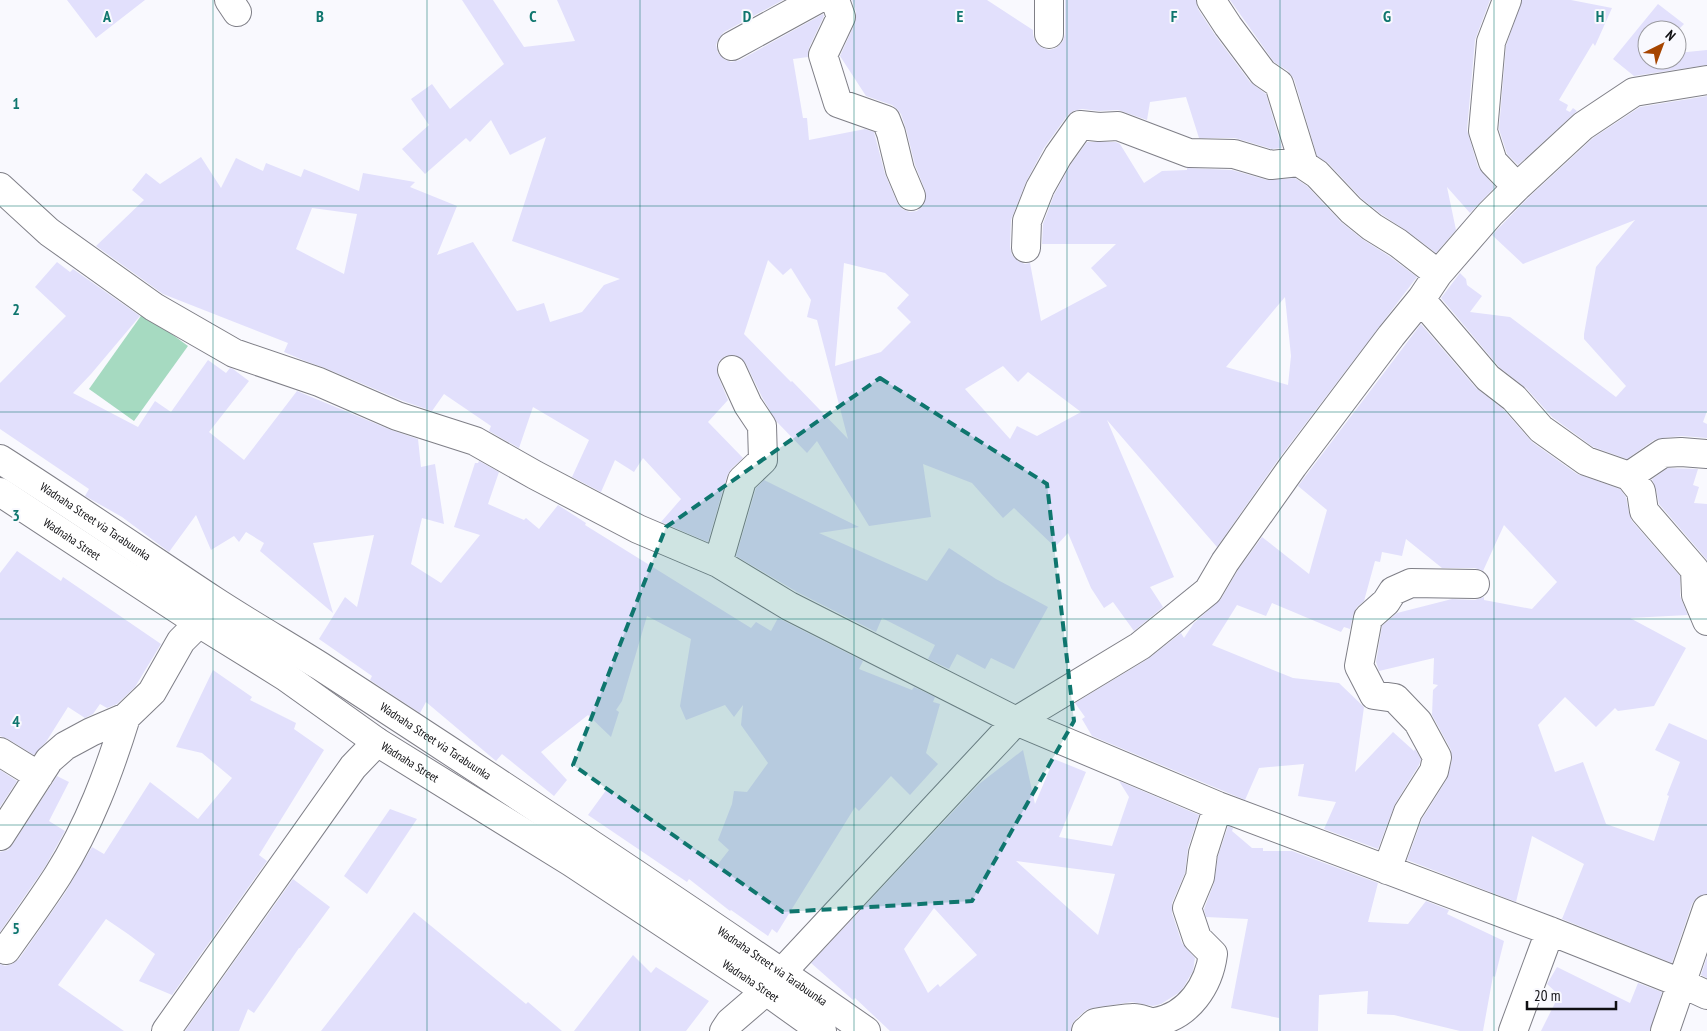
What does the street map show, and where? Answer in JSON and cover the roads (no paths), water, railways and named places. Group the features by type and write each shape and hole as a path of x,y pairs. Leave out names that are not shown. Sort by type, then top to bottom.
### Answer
{"street":[{"path":"732,46 816,0"},
{"path":"835,0 841,18 823,55 838,103 886,120 900,170 911,196"},
{"path":"1049,0 1049,34"},
{"path":"1211,0 1263,73 1279,84 1304,165"},
{"path":"1507,0 1491,42 1482,131 1493,162 1517,187"},
{"path":"724,1031 730,1022 774,981 1016,721 1140,646 1208,591 1225,562 1293,466 1422,298 1438,274 1490,214 1517,187 1583,126 1634,92 1707,80"},
{"path":"1026,248 1027,221 1040,188 1058,156 1080,125 1118,126 1189,153 1234,154 1271,165 1299,162 1317,174 1351,210 1372,227 1398,243 1438,274"},
{"path":"0,187 49,232 154,307 234,353 320,382 397,416 475,440 535,475 638,530 718,562 789,606 1016,721 1218,806 1550,931 1707,995"},
{"path":"1422,298 1488,378 1514,398 1541,430 1586,461 1629,476 1641,492 1644,511 1695,570 1696,595 1707,621"},
{"path":"718,562 742,480 763,460 762,426 748,405 732,370"},
{"path":"1629,476 1663,453 1707,454"},
{"name":"Wadnaha Street via Tarabuunka","path":"0,459 215,601 416,729 774,981 866,1031"},
{"name":"Wadnaha Street","path":"0,492 199,623 286,677 378,742 571,862 774,981 822,1031"},
{"path":"1387,870 1408,812 1434,771 1437,757 1418,722 1395,698 1374,695 1359,666 1368,618 1386,602 1393,591 1411,583 1475,584"},
{"path":"0,836 49,760 65,746 126,717 152,692 181,641 199,623"},
{"path":"251,656 267,634"},
{"path":"6,950 59,874 90,815 111,766 126,717"},
{"path":"166,1031 353,767 378,742"},
{"path":"0,752 39,776"},
{"path":"1086,1031 1096,1023 1134,1018 1153,1022 1172,1017 1191,1002 1203,988 1211,969 1213,954 1197,938 1187,908 1200,877 1203,853 1218,806"},
{"path":"1665,1031 1707,909"},
{"path":"1513,1031 1550,931"}]}
